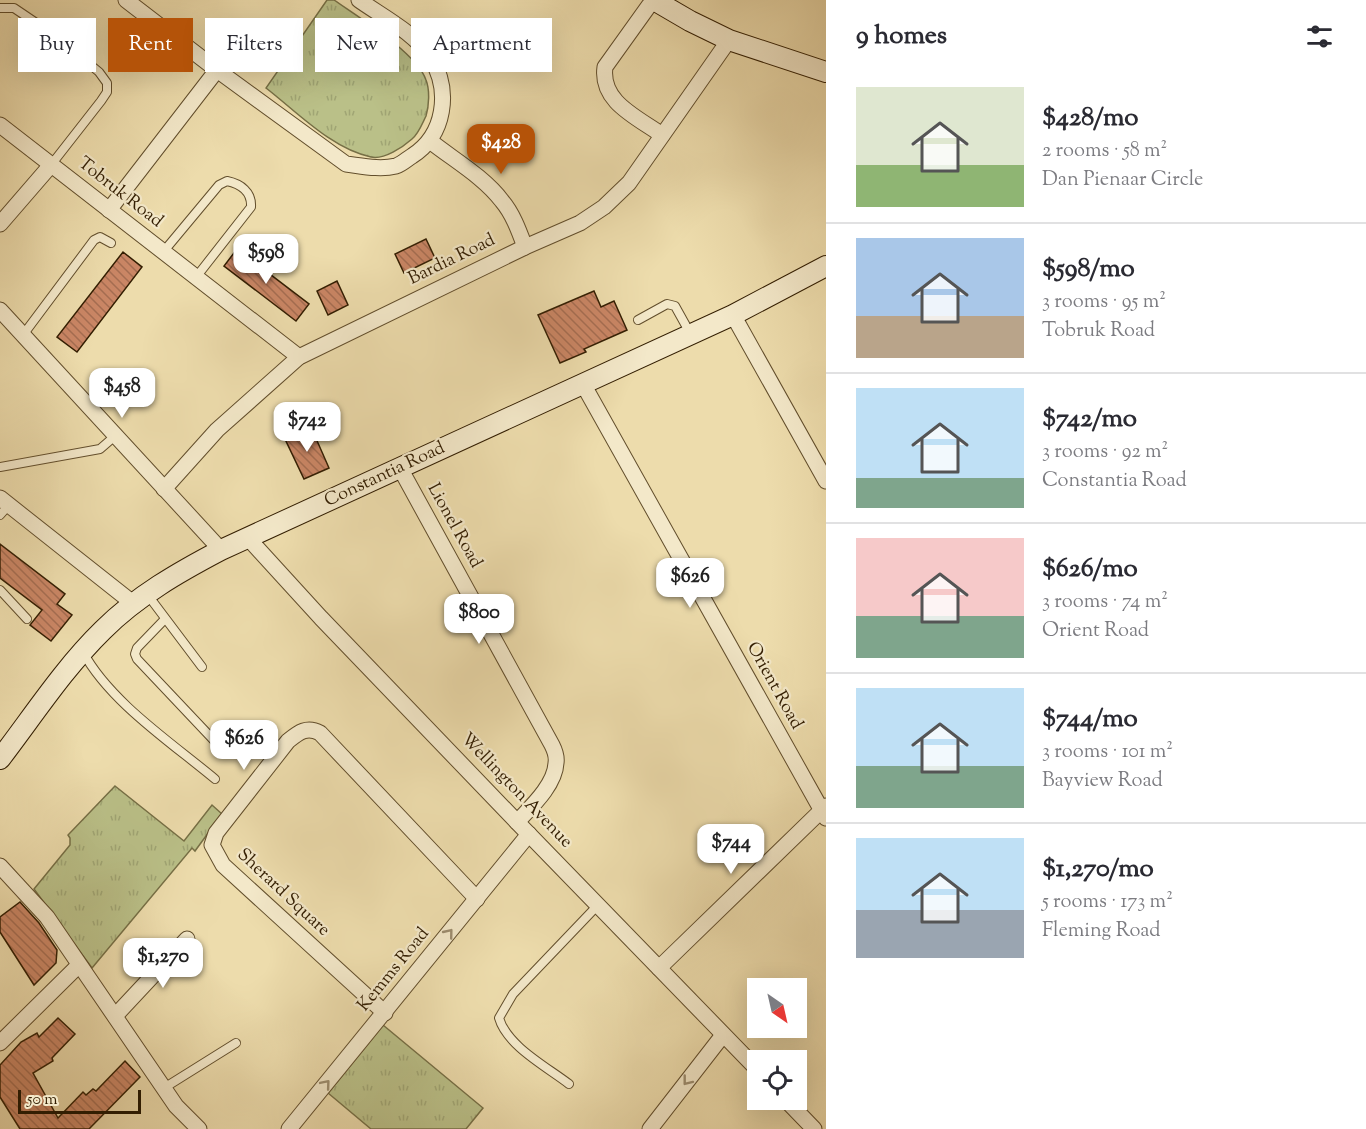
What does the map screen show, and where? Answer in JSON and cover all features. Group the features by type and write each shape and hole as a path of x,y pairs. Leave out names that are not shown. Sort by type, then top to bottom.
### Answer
{"main road":[{"path":"653,0 729,40 826,72"},
{"name":"Constantia Road","path":"0,759 83,652 105,628 140,599 175,575 221,550 733,315 826,266"}],"street":[{"path":"126,0 205,61"},
{"path":"220,72 346,164 370,168 398,165 422,150 437,128 443,104 440,79 431,58 415,40 359,0"},
{"path":"653,0 605,67 604,76 609,93 617,103 662,135"},
{"name":"Bardia Road","path":"164,489 217,430 299,357 525,247 580,223 604,207 629,183 729,40"},
{"path":"109,210 215,72"},
{"name":"Tobruk Road","path":"0,124 299,357"},
{"path":"430,141 480,179 503,202 516,224 525,247"},
{"path":"0,224 51,165"},
{"path":"0,310 221,550"},
{"path":"733,315 826,482"},
{"name":"Orient Road","path":"583,384 825,811"},
{"name":"Lionel Road","path":"400,468 556,754 556,764 548,784 517,822"},
{"path":"3,506 140,599"},
{"name":"Wellington Avenue","path":"248,538 517,822 747,1059"},
{"name":"Sherard Square","path":"385,1012 223,865 212,845 216,834 288,741 303,730 313,729 320,733 477,899"},
{"path":"659,968 825,811"},
{"name":"Kemms Road","path":"289,1129 529,834"},
{"path":"0,866 47,917 176,1106 200,1129"},
{"path":"115,1016 187,939"},
{"path":"0,1043 79,965"},
{"path":"650,1129 723,1035"},
{"path":"796,1110 814,1129"}],"lane":[{"name":"Tobruk Road","path":"0,8 14,8 54,35 99,72 107,83 107,92 101,102 51,165"},
{"name":"Tobruk Road","path":"164,251 219,185 227,181 234,182 248,192 252,197 251,207 197,276"},
{"path":"23,335 94,240 100,237 111,243"},
{"path":"638,320 667,304 672,304 691,334"},
{"path":"0,467 100,449 115,436"},
{"path":"0,590 27,619"},
{"path":"140,599 165,619 202,667"},
{"path":"165,619 137,648 135,654 142,667 223,750"},
{"path":"83,652 95,672 144,720 215,779"},
{"path":"569,1084 511,1040 502,1029 499,1018 513,994 598,905"},
{"path":"164,1088 236,1043"}],"green space":[{"path":"327,0 334,0 360,18 315,18 315,72 399,72 399,47 411,58 411,72 421,72 429,93 426,116 414,137 382,157 357,153 329,138 266,88 277,72 303,72 303,35"},
{"path":"115,786 184,841 212,805 222,814 195,851 192,848 92,968 34,889 70,845 68,835"},
{"path":"383,1025 483,1108 466,1129 371,1129 328,1093"}],"building":[{"path":"426,239 435,258 404,273 395,254"},
{"path":"237,249 309,304 296,321 224,266"},
{"path":"123,252 142,267 77,352 57,337"},
{"path":"337,281 348,305 328,315 317,291"},
{"path":"594,291 601,307 614,301 627,330 584,349 586,352 560,363 538,315"},
{"path":"311,427 329,468 304,479 285,439"},
{"path":"0,544 65,594 57,604 72,615 51,641 30,625 42,610 0,578"},
{"path":"20,902 39,923 57,950 56,963 34,985 0,932 0,917"},
{"path":"58,1018 75,1034 52,1058 53,1061 33,1073 58,1118 83,1092 86,1095 93,1089 96,1091 125,1061 140,1077 89,1129 20,1129 0,1097 0,1065 21,1042 37,1033 39,1037"}]}
